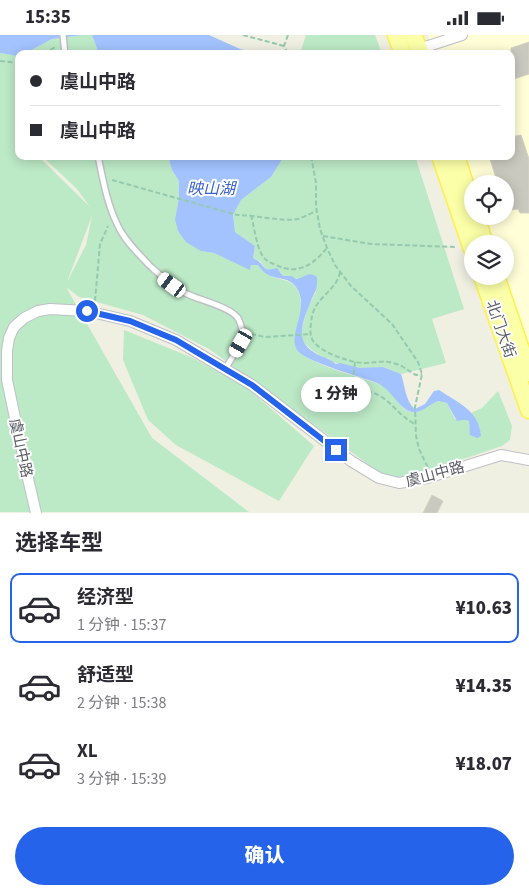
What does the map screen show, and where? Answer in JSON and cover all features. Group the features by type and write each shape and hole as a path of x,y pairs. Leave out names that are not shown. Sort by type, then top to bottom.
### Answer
{"main road":[{"path":"396,35 402,50"},
{"path":"441,160 467,235"},
{"path":"457,160 464,181"},
{"name":"北门大街","path":"485,285 529,410"},
{"name":"北门大街","path":"499,285 529,373"}],"street":[{"path":"418,46 462,35"},
{"name":"虞山中路","path":"36,513 7,380 6,351 9,337 14,327 24,318 38,311 50,309 95,313 130,321 176,340 252,385 350,461 379,478 399,483 432,477 501,455 529,460"}],"lane":[{"path":"63,35 64,50"},
{"path":"99,160 113,214 126,239 162,277 184,293 230,311 239,319 242,331 241,343 225,369"}],"path":[{"path":"243,35 284,46"},
{"path":"286,50 284,46 288,35"},
{"path":"50,50 63,42"},
{"path":"0,61 15,63"},
{"path":"313,160 317,211 322,236 327,248 340,272 351,287 392,324 418,362 422,374 415,407 417,442 432,477"},
{"path":"102,178 237,215 299,219 317,211"},
{"path":"95,313 94,301 100,244 113,214"},
{"path":"251,215 261,253 266,261 285,269 296,269 314,262 327,248"},
{"path":"322,236 371,244 464,249"},
{"path":"340,272 336,284 316,305 312,315 311,334 315,343 338,357 355,362 372,363 382,361 404,366 416,375 422,374"},
{"path":"242,331 265,337 311,334"},
{"path":"355,362 356,387 379,395 388,401 401,416 416,425"}],"shaded area":[{"path":"92,35 98,50 31,50 52,39"},
{"path":"306,35 375,35 381,50 301,50"},
{"path":"428,35 529,35 529,352 507,285 514,285 514,235 490,235 487,225 514,225 514,175 471,175 466,160 515,160 515,50 432,50"},
{"path":"0,53 15,55 15,160 42,160 90,207 77,189 46,160 169,160 172,170 179,181 179,198 175,219 201,251 214,253 250,269 251,265 258,265 270,276 290,282 295,286 301,303 295,345 299,352 320,364 383,386 391,392 403,408 411,412 422,410 440,401 447,403 455,419 467,420 469,429 480,428 471,413 482,408 498,391 512,426 510,440 502,446 406,478 389,476 379,472 209,349 143,315 79,297 66,287 152,438 249,512 0,512","holes":["92,216 86,245 68,280"]},
{"path":"282,160 416,160 464,309 432,319 446,363 401,374 383,367 366,369 332,362 329,358 324,358 312,350 302,341 302,328 309,305 316,292 299,279 283,276 280,271 266,270 260,261 253,258 255,246 235,232 233,215 241,200 271,177"},
{"path":"124,330 193,358 247,388 314,446 279,501 176,445 148,420 123,360"}],"water":[{"path":"0,35 83,35 52,39 31,50 15,50 15,56 0,53"},
{"path":"92,35 209,35 244,50 98,50"},
{"name":"映山湖","path":"169,160 282,160 271,177 241,200 233,215 235,232 255,246 253,258 266,269 277,268 283,276 292,276 296,279 309,274 317,277 316,289 303,324 302,338 305,344 316,354 336,364 340,363 360,368 383,367 401,374 407,397 415,409 425,404 434,391 439,390 472,413 481,436 477,438 470,435 468,420 457,421 447,403 439,401 419,411 412,412 403,407 383,386 321,364 297,350 295,336 301,303 296,287 288,280 273,277 263,271 258,265 251,265 250,270 214,253 201,251 186,242 178,231 175,219 179,198 179,181 172,170"}],"building":[{"path":"529,42 529,74 515,79 515,50 511,50 511,48"},
{"path":"521,135 529,159 529,213 520,213 518,209 514,210 514,175 495,175 490,160 515,160 515,136"},
{"path":"432,495 443,501 437,513 423,513"}],"route":[{"path":"87,311 130,321 176,340 252,385 336,450"}]}
